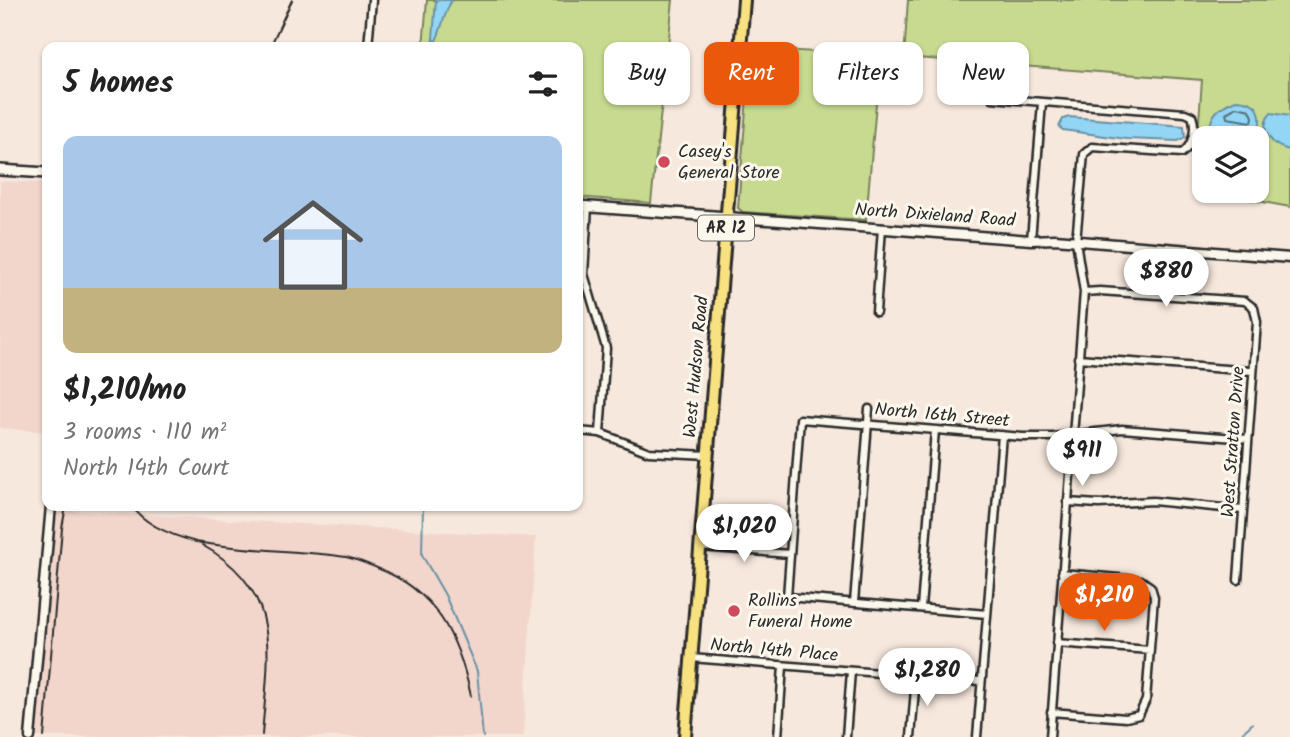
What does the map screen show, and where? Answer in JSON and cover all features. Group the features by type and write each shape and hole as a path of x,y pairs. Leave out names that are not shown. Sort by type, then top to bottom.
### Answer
{"highway":[{"name":"West Hudson Road","path":"685,737 744,0"}],"main road":[{"path":"0,170 42,173"},
{"name":"North Dixieland Road","path":"583,206 727,217"}],"street":[{"path":"368,42 372,0"},
{"path":"1029,102 1185,113 1192,116 1194,122 1191,139 1182,153 1092,146 1087,149 1083,165 1076,241 1084,292 1050,737"},
{"path":"1031,240 1042,103"},
{"path":"589,206 584,274 606,348 600,433"},
{"name":"North Dixieland Road","path":"727,217 1290,258"},
{"path":"876,312 882,228"},
{"name":"West Stratton Drive","path":"1084,292 1245,301 1254,307 1257,322 1238,580"},
{"path":"1079,358 1253,371"},
{"path":"854,603 869,409"},
{"name":"North 16th Street","path":"790,554 800,419 1041,438 1122,429 1248,439"},
{"path":"921,608 935,430"},
{"path":"583,431 600,433 649,452 708,455"},
{"path":"977,737 1002,435"},
{"path":"1067,502 1099,504 1153,501 1243,510"},
{"path":"30,737 51,511"},
{"path":"700,547 790,554 787,597 987,614"},
{"path":"1051,712 1126,718 1139,715 1146,700 1150,650 1154,597 1147,583 1141,580 1062,573"},
{"path":"1056,643 1150,650"},
{"name":"North 14th Place","path":"691,658 981,681"},
{"path":"778,737 783,666"},
{"path":"846,737 851,671"},
{"path":"911,737 916,677"}],"shaded area":[{"path":"0,181 42,183 42,432 0,428"},
{"path":"57,511 536,537 523,737 36,737"}],"green space":[{"path":"427,0 673,0 668,42 604,42 604,105 662,105 651,203 583,197 583,42 423,42"},
{"path":"908,0 1290,0 1290,207 1269,203 1269,126 1199,126 1202,80 1029,67 1029,42 937,42 937,60 923,58 923,42 905,42"},
{"path":"799,51 813,52 813,105 876,105 866,220 743,212 738,208 746,105 799,105"}],"water":[{"path":"436,0 452,0 435,42 433,38"},
{"path":"1236,100 1250,103 1260,115 1259,126 1211,126 1212,118 1222,107"},
{"path":"1271,113 1290,116 1290,150 1277,145 1269,137 1267,119"},
{"path":"1069,117 1184,126 1185,137 1178,141 1126,139 1063,130 1059,127 1063,119"}],"waterway":[{"path":"423,511 422,555 445,595 477,671 483,737"},
{"path":"1242,733 1253,723"}],"railway":[{"path":"272,42 292,0"},
{"path":"44,737 65,511"},
{"path":"136,511 152,525 196,542 346,557 398,578 415,589 442,618 459,654 471,696"},
{"path":"202,545 229,563 247,583 259,604 268,652 262,735"}],"place":[{"name":"Casey's General Store","path":"664,162"},
{"name":"Rollins Funeral Home","path":"734,611"}]}
